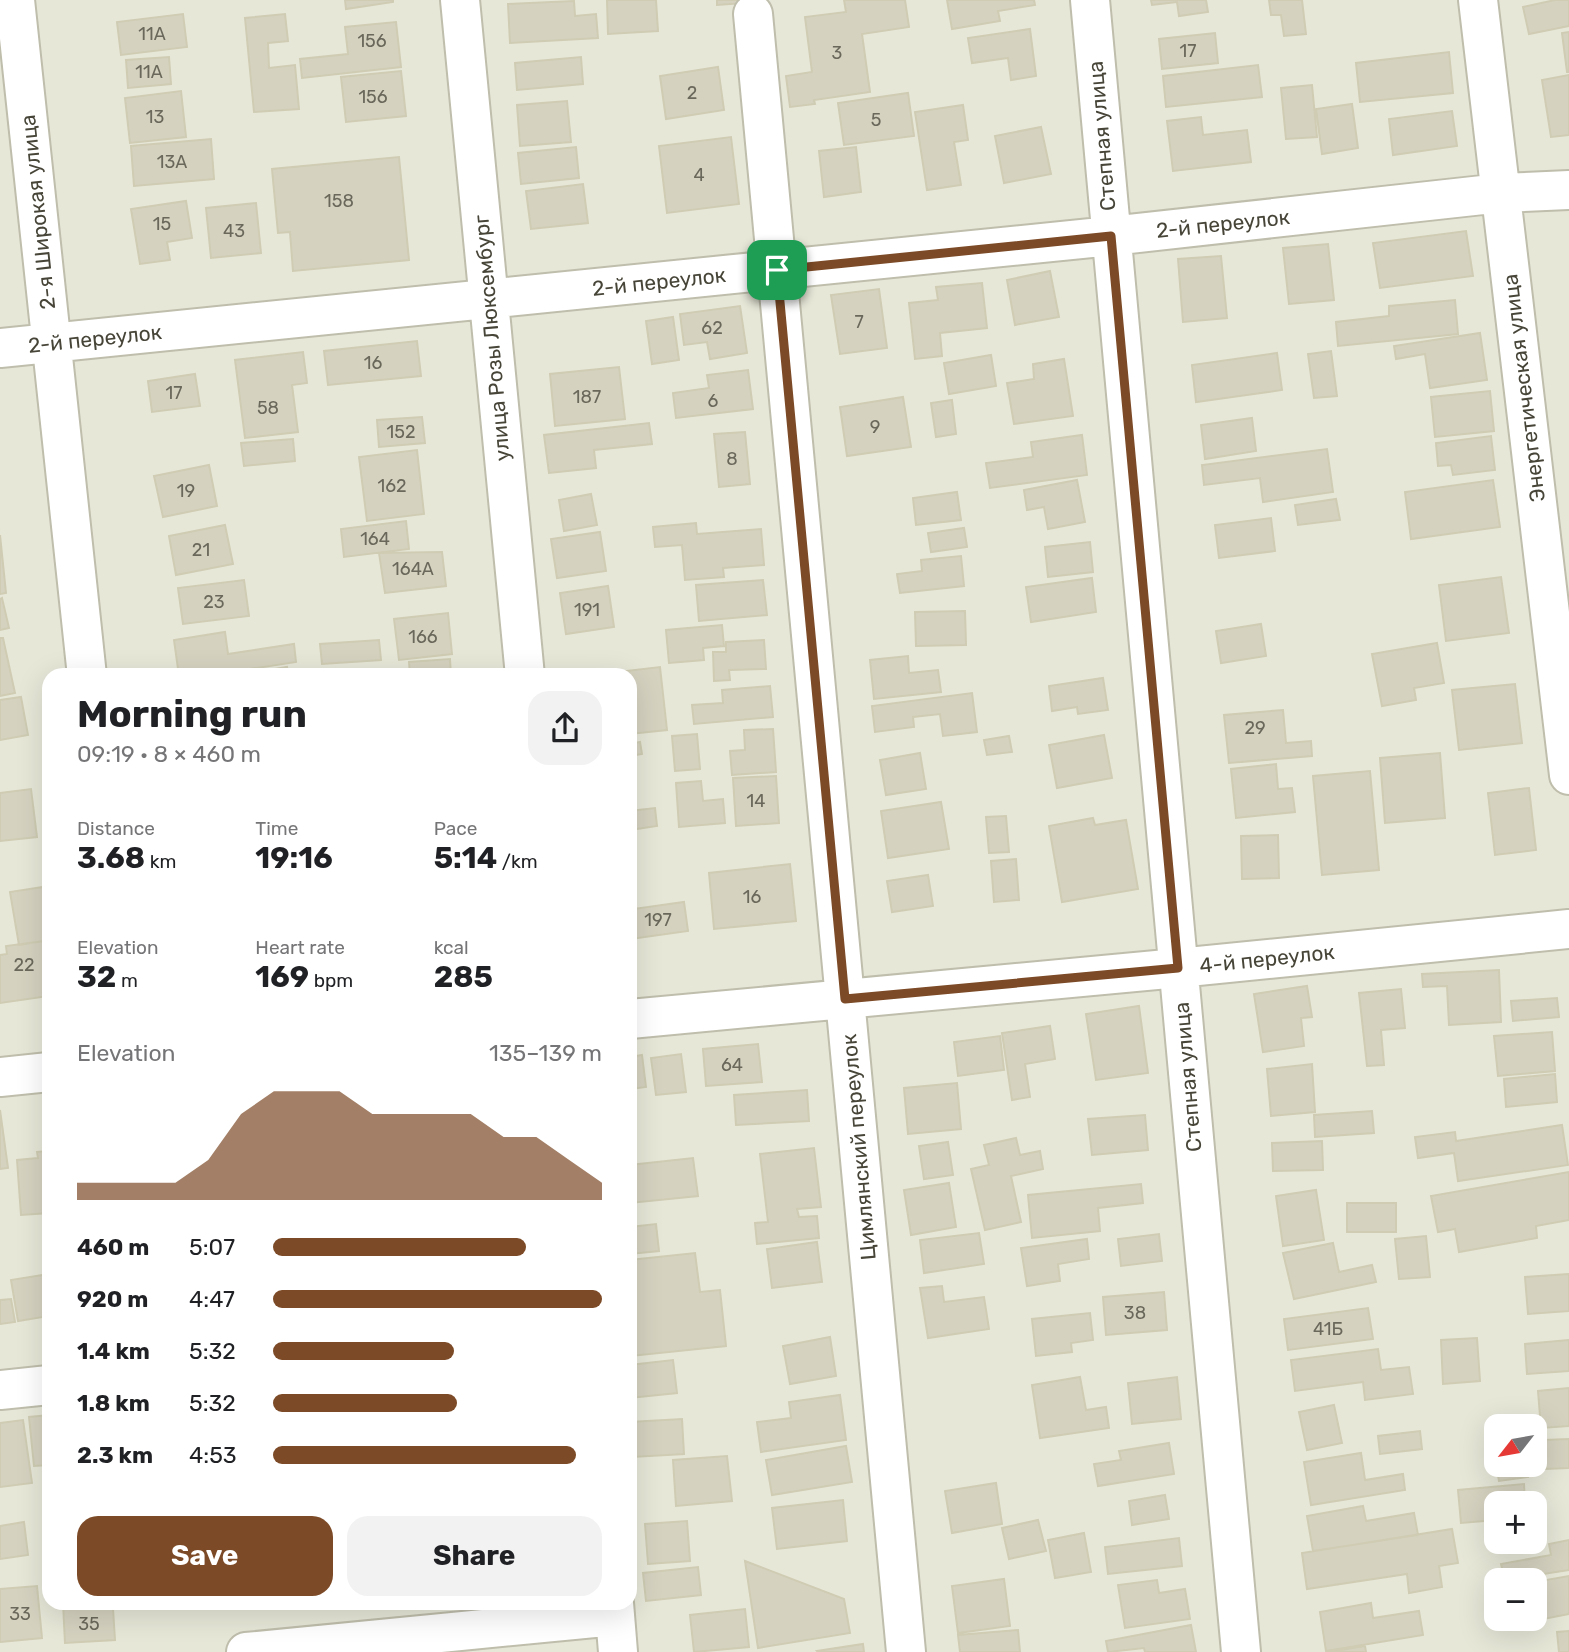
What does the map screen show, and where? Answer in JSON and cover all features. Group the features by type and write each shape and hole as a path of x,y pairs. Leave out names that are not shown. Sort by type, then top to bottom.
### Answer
{"street":[{"name":"2-я Широкая улица","path":"15,0 86,668"},
{"name":"улица Розы Люксембург","path":"460,0 524,668"},
{"name":"Степная улица","path":"1090,0 1241,1652"},
{"name":"Энергетическая улица","path":"1478,0 1569,775"},
{"name":"Цимлянский переулок","path":"753,14 906,1652"},
{"name":"2-й переулок","path":"0,348 1111,236 1501,193 1569,190"},
{"name":"4-й переулок","path":"637,1018 1569,929"},
{"path":"0,1077 42,1073"},
{"path":"0,1390 42,1386"},
{"path":"246,1652 616,1624"}],"shaded area":[{"path":"0,0 1569,0 1569,1652 0,1652"}],"building":[{"path":"345,0 393,0 393,2 346,9"},
{"path":"607,0 656,0 658,31 608,34"},
{"path":"717,0 758,0 758,2 717,5"},
{"path":"844,0 905,0 909,27 862,34 870,92 814,100 815,104 790,107 786,76 812,72 805,17 846,12"},
{"path":"947,0 1034,0 1035,5 998,11 1000,21 952,29"},
{"path":"1151,0 1206,0 1208,12 1179,16 1177,2 1152,5"},
{"path":"1269,0 1302,0 1306,34 1284,36 1281,15 1271,15"},
{"path":"1555,0 1569,0 1569,26 1529,34 1523,7"},
{"path":"574,1 575,16 596,14 598,38 510,43 508,4"},
{"path":"183,14 187,47 121,55 117,22"},
{"path":"285,14 288,41 268,43 269,68 295,65 299,109 254,112 245,18"},
{"path":"396,22 401,67 302,78 300,59 348,54 345,27"},
{"path":"1030,29 1036,76 1011,80 1008,58 972,63 968,38"},
{"path":"1569,32 1569,72 1567,72 1562,33"},
{"path":"1215,33 1218,63 1162,69 1159,39"},
{"path":"1449,52 1453,93 1360,102 1356,63"},
{"path":"169,57 171,84 128,88 126,60"},
{"path":"581,57 583,84 517,90 515,63"},
{"path":"1258,65 1262,97 1166,107 1163,76"},
{"path":"718,67 724,110 666,119 660,76"},
{"path":"401,71 406,116 346,122 341,77"},
{"path":"1569,75 1569,135 1551,137 1542,80"},
{"path":"1312,85 1317,137 1286,139 1281,88"},
{"path":"181,91 186,137 130,143 125,98"},
{"path":"908,93 914,136 844,145 838,103"},
{"path":"567,101 571,142 520,146 517,105"},
{"path":"1352,104 1358,148 1322,154 1316,109"},
{"path":"963,105 968,140 954,142 961,185 927,190 915,112"},
{"path":"1452,111 1457,146 1393,155 1389,119"},
{"path":"1201,117 1203,135 1247,130 1251,162 1173,171 1167,121"},
{"path":"1041,127 1051,174 1004,183 995,136"},
{"path":"731,137 739,204 667,213 659,146"},
{"path":"211,139 214,179 134,186 131,146"},
{"path":"576,147 579,178 521,184 518,153"},
{"path":"856,147 861,192 824,197 819,151"},
{"path":"399,157 409,260 293,271 290,232 278,233 272,169"},
{"path":"583,184 588,223 531,229 526,191"},
{"path":"186,201 192,238 167,242 170,260 140,264 131,209"},
{"path":"256,203 261,253 211,258 206,208"},
{"path":"1466,231 1473,276 1380,288 1373,243"},
{"path":"1328,244 1334,300 1289,304 1283,248"},
{"path":"1221,256 1227,318 1183,322 1178,259"},
{"path":"1050,271 1059,317 1015,325 1007,280"},
{"path":"982,283 987,328 940,333 942,356 915,359 909,303 938,300 936,287"},
{"path":"879,289 887,348 840,354 831,295"},
{"path":"1455,300 1458,334 1338,346 1336,322 1389,316 1389,306"},
{"path":"740,306 747,353 710,359 707,342 684,345 680,314"},
{"path":"673,317 679,360 652,364 646,321"},
{"path":"1480,333 1487,380 1430,388 1425,354 1396,359 1394,346"},
{"path":"417,341 421,376 328,385 324,351"},
{"path":"1331,351 1337,396 1314,398 1308,354"},
{"path":"303,352 307,383 292,385 298,432 245,438 235,360"},
{"path":"1277,353 1282,390 1196,402 1192,365"},
{"path":"991,355 996,386 949,394 944,363"},
{"path":"1064,359 1073,416 1014,424 1007,383 1034,379 1033,364"},
{"path":"619,367 625,419 555,426 550,374"},
{"path":"748,370 753,409 676,418 673,393 709,388 707,375"},
{"path":"195,374 200,406 152,412 148,381"},
{"path":"1490,391 1494,431 1435,437 1431,397"},
{"path":"903,397 911,447 847,456 840,407"},
{"path":"952,400 956,434 936,437 931,403"},
{"path":"422,417 425,443 379,447 377,420"},
{"path":"1252,418 1256,451 1205,459 1201,425"},
{"path":"649,423 652,444 594,450 596,468 549,473 544,435"},
{"path":"745,432 750,484 719,487 714,434"},
{"path":"1082,435 1087,475 990,488 986,463 1033,457 1031,442"},
{"path":"1491,436 1495,470 1453,475 1451,465 1438,466 1436,443"},
{"path":"293,439 295,461 244,466 241,443"},
{"path":"1327,449 1333,492 1263,502 1260,478 1204,485 1202,465"},
{"path":"417,450 424,514 367,521 359,457"},
{"path":"209,465 217,506 163,517 154,476"},
{"path":"1077,480 1085,522 1048,529 1044,507 1027,510 1024,490"},
{"path":"1493,480 1500,527 1411,539 1405,492"},
{"path":"957,492 961,520 916,525 913,498"},
{"path":"591,494 597,525 564,531 559,500"},
{"path":"1336,499 1340,520 1298,525 1295,505"},
{"path":"1271,518 1275,551 1219,558 1215,525"},
{"path":"406,521 409,549 344,557 341,529"},
{"path":"696,523 697,534 761,529 764,565 723,568 724,577 685,580 682,545 655,547 653,527"},
{"path":"225,525 233,564 176,575 169,536"},
{"path":"964,528 967,547 931,552 928,533"},
{"path":"600,532 606,571 557,578 551,539"},
{"path":"0,535 6,593 0,594"},
{"path":"1090,542 1093,572 1048,577 1045,547"},
{"path":"442,552 446,586 385,593 379,553"},
{"path":"961,556 964,586 900,593 897,574 922,571 921,560"},
{"path":"1501,577 1509,633 1446,641 1439,585"},
{"path":"1092,578 1096,612 1031,622 1026,587"},
{"path":"244,580 249,616 183,624 178,588"},
{"path":"763,580 767,615 699,621 696,585"},
{"path":"608,586 614,627 566,634 560,593"},
{"path":"2,598 9,628 0,630 0,599"},
{"path":"965,611 966,645 916,646 915,612"},
{"path":"448,613 452,654 399,660 394,619"},
{"path":"1261,624 1266,656 1221,663 1216,631"},
{"path":"722,625 724,646 703,648 704,660 669,663 666,630"},
{"path":"225,632 228,654 294,644 296,662 257,668 178,668 174,640"},
{"path":"0,638 3,638 15,693 0,696"},
{"path":"379,640 381,660 322,664 320,644"},
{"path":"764,640 766,669 729,670 730,680 714,681 713,652 726,652 726,642"},
{"path":"1437,643 1444,683 1414,688 1416,700 1382,706 1372,654"},
{"path":"908,656 909,673 938,670 941,692 874,699 870,660"},
{"path":"450,659 451,668 409,668 409,662"},
{"path":"660,667 667,730 637,733 637,670"},
{"path":"1103,678 1108,710 1078,714 1077,707 1052,711 1049,686"},
{"path":"1515,684 1522,743 1459,750 1452,690"},
{"path":"770,686 773,717 694,724 692,705 723,703 722,690"},
{"path":"972,693 977,732 943,736 940,714 913,717 914,727 875,732 872,706"},
{"path":"21,697 28,735 0,740 0,700"},
{"path":"1283,710 1286,743 1311,741 1312,756 1229,763 1224,715"},
{"path":"773,729 776,772 732,775 730,751 745,750 744,730"},
{"path":"697,734 700,769 675,771 672,736"},
{"path":"1104,735 1112,778 1057,788 1049,745"},
{"path":"1009,736 1012,752 987,755 984,740"},
{"path":"640,742 642,754 637,755 637,743"},
{"path":"920,753 926,789 886,795 880,760"},
{"path":"1440,753 1445,818 1385,823 1380,758"},
{"path":"1276,764 1278,789 1292,788 1295,812 1236,818 1231,769"},
{"path":"1370,771 1379,870 1322,875 1313,776"},
{"path":"776,776 779,823 736,826 733,778"},
{"path":"701,781 703,801 723,799 725,823 679,827 676,783"},
{"path":"1529,788 1536,850 1495,855 1488,793"},
{"path":"31,789 37,837 0,841 0,793"},
{"path":"941,802 949,849 888,858 881,811"},
{"path":"655,808 657,826 637,829 637,810"},
{"path":"1006,816 1009,852 989,853 986,817"},
{"path":"1093,818 1095,825 1126,820 1138,889 1062,902 1049,826"},
{"path":"1278,835 1279,878 1242,879 1241,836"},
{"path":"1016,859 1019,900 994,902 991,861"},
{"path":"790,864 796,921 714,929 709,873"},
{"path":"928,875 933,906 892,912 887,881"},
{"path":"42,887 42,941 19,945 10,892"},
{"path":"684,902 688,931 637,938 637,909"},
{"path":"42,941 42,997 0,1003 0,955 7,954 6,946"},
{"path":"1499,970 1501,1022 1449,1025 1447,986 1423,987 1422,974"},
{"path":"1307,986 1312,1017 1301,1018 1304,1046 1263,1052 1254,994"},
{"path":"1401,989 1405,1028 1381,1030 1384,1065 1367,1066 1359,993"},
{"path":"1557,998 1559,1017 1513,1021 1511,1001"},
{"path":"1139,1006 1148,1073 1096,1080 1086,1014"},
{"path":"1050,1026 1055,1059 1025,1064 1030,1097 1012,1100 1002,1033"},
{"path":"1552,1032 1555,1071 1498,1076 1494,1036"},
{"path":"1000,1036 1004,1070 958,1076 954,1042"},
{"path":"758,1044 762,1082 706,1086 703,1049"},
{"path":"681,1054 686,1092 656,1095 651,1058"},
{"path":"642,1055 646,1087 637,1088 637,1056"},
{"path":"1312,1064 1315,1112 1271,1116 1267,1069"},
{"path":"1555,1074 1557,1102 1506,1107 1504,1079"},
{"path":"957,1083 961,1129 908,1134 904,1088"},
{"path":"807,1090 809,1121 736,1125 734,1095"},
{"path":"0,1110 8,1168 0,1169"},
{"path":"1372,1111 1374,1133 1315,1137 1314,1115"},
{"path":"1145,1115 1148,1150 1092,1155 1088,1119"},
{"path":"1562,1125 1568,1165 1458,1181 1454,1153 1418,1158 1415,1137 1455,1132 1456,1141"},
{"path":"1016,1138 1020,1155 1040,1151 1043,1169 1011,1176 1021,1222 985,1230 971,1169 989,1165 984,1145"},
{"path":"1322,1141 1323,1170 1273,1171 1272,1143"},
{"path":"948,1142 953,1175 924,1179 919,1146"},
{"path":"814,1148 821,1207 797,1209 799,1217 817,1216 819,1238 757,1244 755,1223 768,1222 760,1154"},
{"path":"37,1152 42,1152 42,1214 21,1215 17,1160 38,1158"},
{"path":"693,1158 698,1196 637,1202 637,1164"},
{"path":"1569,1172 1569,1220 1536,1226 1537,1238 1459,1252 1455,1229 1438,1232 1431,1196"},
{"path":"949,1183 956,1227 911,1235 904,1190"},
{"path":"1141,1184 1143,1203 1098,1208 1100,1231 1032,1238 1028,1195"},
{"path":"1316,1190 1324,1240 1283,1246 1276,1196"},
{"path":"1347,1203 1396,1203 1396,1232 1347,1232"},
{"path":"656,1224 659,1251 637,1253 637,1226"},
{"path":"979,1233 984,1264 924,1273 920,1240"},
{"path":"1159,1234 1162,1261 1121,1266 1118,1239"},
{"path":"1426,1236 1430,1277 1399,1279 1395,1239"},
{"path":"1087,1239 1089,1259 1058,1264 1060,1281 1027,1286 1021,1248"},
{"path":"817,1242 822,1282 772,1288 767,1249"},
{"path":"1333,1243 1339,1272 1372,1265 1376,1282 1294,1299 1283,1253"},
{"path":"695,1253 700,1292 720,1290 726,1346 637,1355 637,1259"},
{"path":"1569,1274 1569,1311 1528,1314 1525,1277"},
{"path":"42,1275 42,1317 18,1321 11,1280"},
{"path":"942,1286 944,1302 984,1297 989,1329 928,1338 920,1288"},
{"path":"1164,1292 1167,1330 1106,1335 1103,1297"},
{"path":"11,1299 15,1322 0,1324 0,1300"},
{"path":"1368,1308 1373,1339 1288,1350 1284,1319"},
{"path":"1090,1313 1093,1340 1071,1343 1072,1352 1036,1356 1032,1319"},
{"path":"830,1337 836,1376 790,1384 783,1346"},
{"path":"1477,1338 1480,1381 1443,1384 1441,1340"},
{"path":"1569,1340 1569,1371 1527,1374 1525,1344"},
{"path":"1378,1349 1381,1370 1409,1367 1413,1394 1365,1400 1363,1382 1295,1391 1291,1360"},
{"path":"673,1360 677,1393 637,1397 637,1364"},
{"path":"1080,1377 1086,1410 1106,1407 1109,1428 1040,1438 1032,1385"},
{"path":"1177,1377 1181,1419 1132,1424 1128,1383"},
{"path":"1569,1388 1569,1426 1547,1428 1547,1414 1540,1414 1538,1391"},
{"path":"840,1395 846,1440 761,1452 757,1422 791,1418 789,1402"},
{"path":"1334,1405 1342,1443 1307,1450 1299,1412"},
{"path":"42,1416 42,1465 34,1466 29,1417"},
{"path":"682,1419 684,1454 637,1457 637,1422"},
{"path":"23,1420 32,1483 0,1487 0,1423"},
{"path":"1420,1431 1422,1449 1380,1454 1378,1436"},
{"path":"1569,1439 1569,1468 1547,1469 1547,1440"},
{"path":"1169,1443 1174,1474 1098,1486 1094,1464 1121,1460 1119,1451"},
{"path":"846,1446 852,1482 772,1495 766,1460"},
{"path":"1361,1453 1365,1480 1403,1474 1405,1490 1311,1505 1304,1462"},
{"path":"727,1456 732,1501 676,1506 673,1460"},
{"path":"1498,1477 1528,1477 1499,1481"},
{"path":"996,1483 1002,1524 952,1533 945,1491"},
{"path":"1524,1484 1524,1491 1484,1491 1484,1521 1461,1523 1458,1490"},
{"path":"1165,1495 1169,1519 1132,1525 1129,1501"},
{"path":"843,1500 847,1541 777,1549 772,1508"},
{"path":"1363,1506 1366,1521 1414,1513 1418,1535 1313,1551 1307,1516"},
{"path":"1038,1520 1046,1551 1009,1559 1002,1528"},
{"path":"687,1521 690,1561 648,1564 645,1524"},
{"path":"24,1522 28,1555 0,1559 0,1526"},
{"path":"1452,1529 1458,1563 1439,1566 1442,1587 1409,1593 1407,1574 1307,1589 1302,1553"},
{"path":"1084,1533 1091,1572 1055,1578 1048,1540"},
{"path":"1179,1538 1182,1566 1108,1574 1105,1547"},
{"path":"1569,1540 1569,1570 1547,1573 1547,1568 1502,1568 1501,1564 1551,1555 1549,1544"},
{"path":"745,1561 844,1599 850,1633 758,1648"},
{"path":"698,1567 701,1595 646,1601 643,1573"},
{"path":"1569,1576 1569,1614 1547,1618 1547,1580"},
{"path":"1004,1579 1010,1626 958,1633 952,1586"},
{"path":"1157,1580 1159,1593 1185,1589 1190,1619 1125,1628 1118,1585"},
{"path":"37,1586 42,1638 0,1642 0,1589"},
{"path":"1371,1603 1373,1618 1419,1611 1423,1635 1326,1651 1320,1612"},
{"path":"745,1609 749,1647 694,1652 690,1615"},
{"path":"63,1610 113,1610 115,1640 65,1643"},
{"path":"1191,1625 1196,1652 1145,1652 1144,1648 1108,1652 1106,1641"},
{"path":"1018,1630 1020,1652 960,1652 958,1635"},
{"path":"1569,1631 1569,1652 1559,1652 1557,1632"},
{"path":"863,1644 864,1652 817,1651"},
{"path":"1365,1646 1366,1652 1328,1652"}],"route":[{"path":"1111,236 1178,968 845,999 777,270 1111,236"}]}
